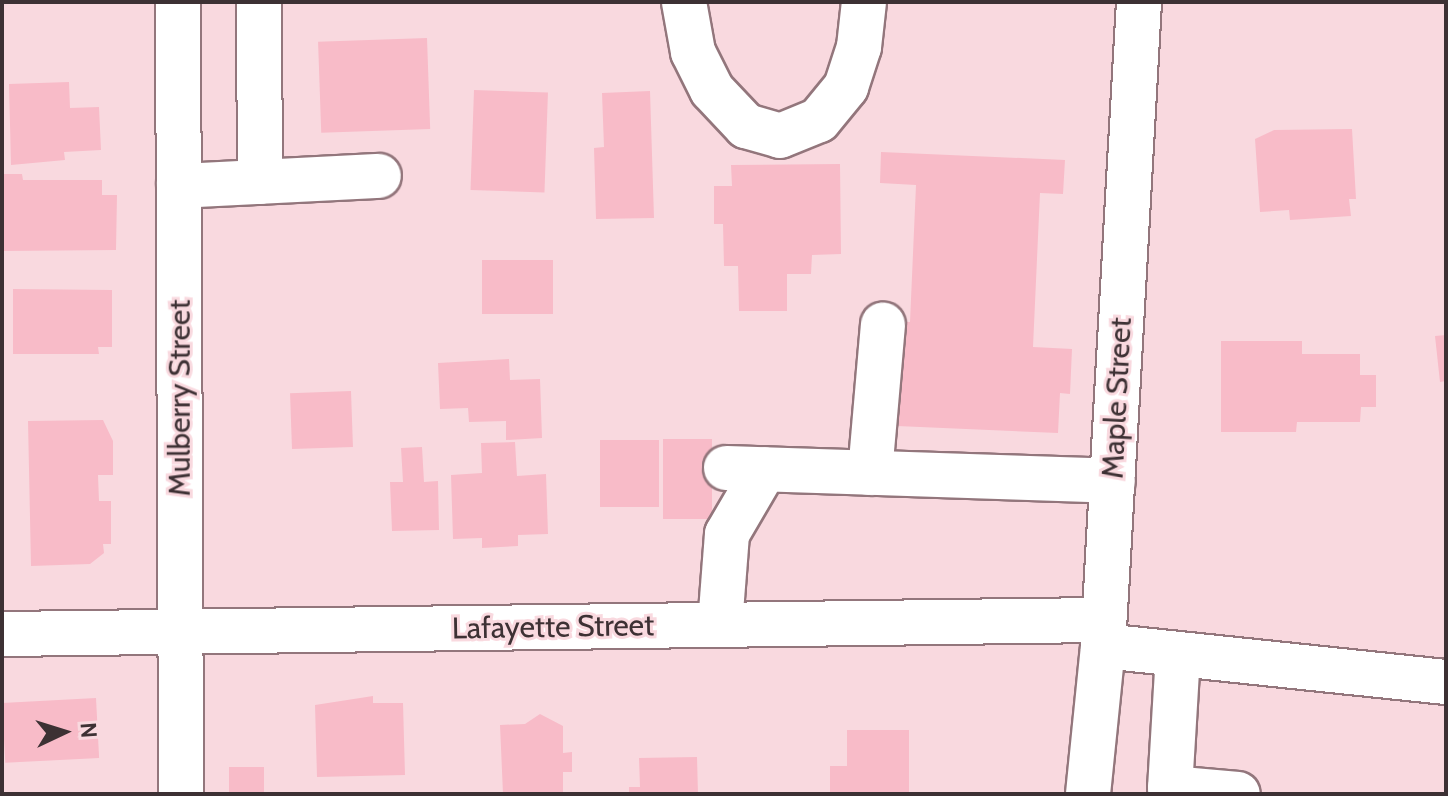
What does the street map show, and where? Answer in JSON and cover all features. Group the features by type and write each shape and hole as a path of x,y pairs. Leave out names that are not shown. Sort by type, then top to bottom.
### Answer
{"street":[{"name":"Mulberry Street","path":"178,2 181,794"},
{"path":"259,2 260,182"},
{"path":"684,2 693,52 712,90 746,126 780,136 819,120 846,87 859,47 864,2"},
{"name":"Maple Street","path":"1088,794 1113,481 1139,2"},
{"path":"179,186 379,176"},
{"path":"870,473 883,325"},
{"path":"720,625 727,534 745,469 1113,481"},
{"name":"Lafayette Street","path":"2,634 720,625 1103,633 1178,654 1446,682"},
{"path":"1178,654 1170,788 1238,794"}],"building":[{"path":"427,38 430,129 321,133 318,42"},
{"path":"69,82 70,108 99,107 101,150 64,152 65,160 11,165 9,84"},
{"path":"474,90 548,93 544,193 471,190"},
{"path":"650,91 654,218 596,219 594,148 604,147 602,93"},
{"path":"1352,129 1356,199 1349,199 1351,216 1290,220 1289,210 1260,212 1255,139 1274,130"},
{"path":"881,152 1065,160 1063,194 1040,193 1033,347 1072,349 1070,394 1060,393 1058,433 897,426 899,383 890,321 910,322 916,185 880,183"},
{"path":"840,164 841,254 812,255 811,274 787,274 787,311 739,311 738,266 724,266 723,224 714,224 714,186 732,186 731,165"},
{"path":"2,174 22,174 23,180 102,180 102,195 117,195 116,250 2,251"},
{"path":"482,260 553,260 553,314 482,314"},
{"path":"13,289 112,290 112,347 98,347 99,354 13,354"},
{"path":"1446,335 1446,381 1440,382 1435,336"},
{"path":"1221,341 1302,341 1302,354 1360,354 1360,375 1376,375 1376,407 1361,407 1360,422 1297,422 1296,432 1221,432"},
{"path":"509,359 510,380 540,379 542,438 506,440 506,421 469,422 468,408 440,409 438,363"},
{"path":"351,391 353,447 292,449 290,393"},
{"path":"103,420 113,441 113,475 98,475 99,501 111,501 111,544 103,544 104,553 90,564 31,566 28,421"},
{"path":"663,439 712,439 712,519 663,519"},
{"path":"600,440 659,440 659,507 600,507"},
{"path":"515,442 517,476 546,474 548,534 518,535 518,546 482,548 482,538 453,539 451,475 482,473 481,443"},
{"path":"422,447 424,482 438,481 439,530 392,531 390,482 403,482 401,448"},
{"path":"373,696 373,703 403,703 405,775 317,777 315,705"},
{"path":"96,698 99,758 5,763 2,703"},
{"path":"540,714 563,726 563,753 572,752 572,772 563,772 563,794 503,794 500,725 525,724"},
{"path":"847,730 909,730 909,794 830,794 830,766 847,766"},
{"path":"697,757 698,794 629,794 629,787 640,787 639,758"},
{"path":"229,767 264,767 264,794 229,794"}]}
